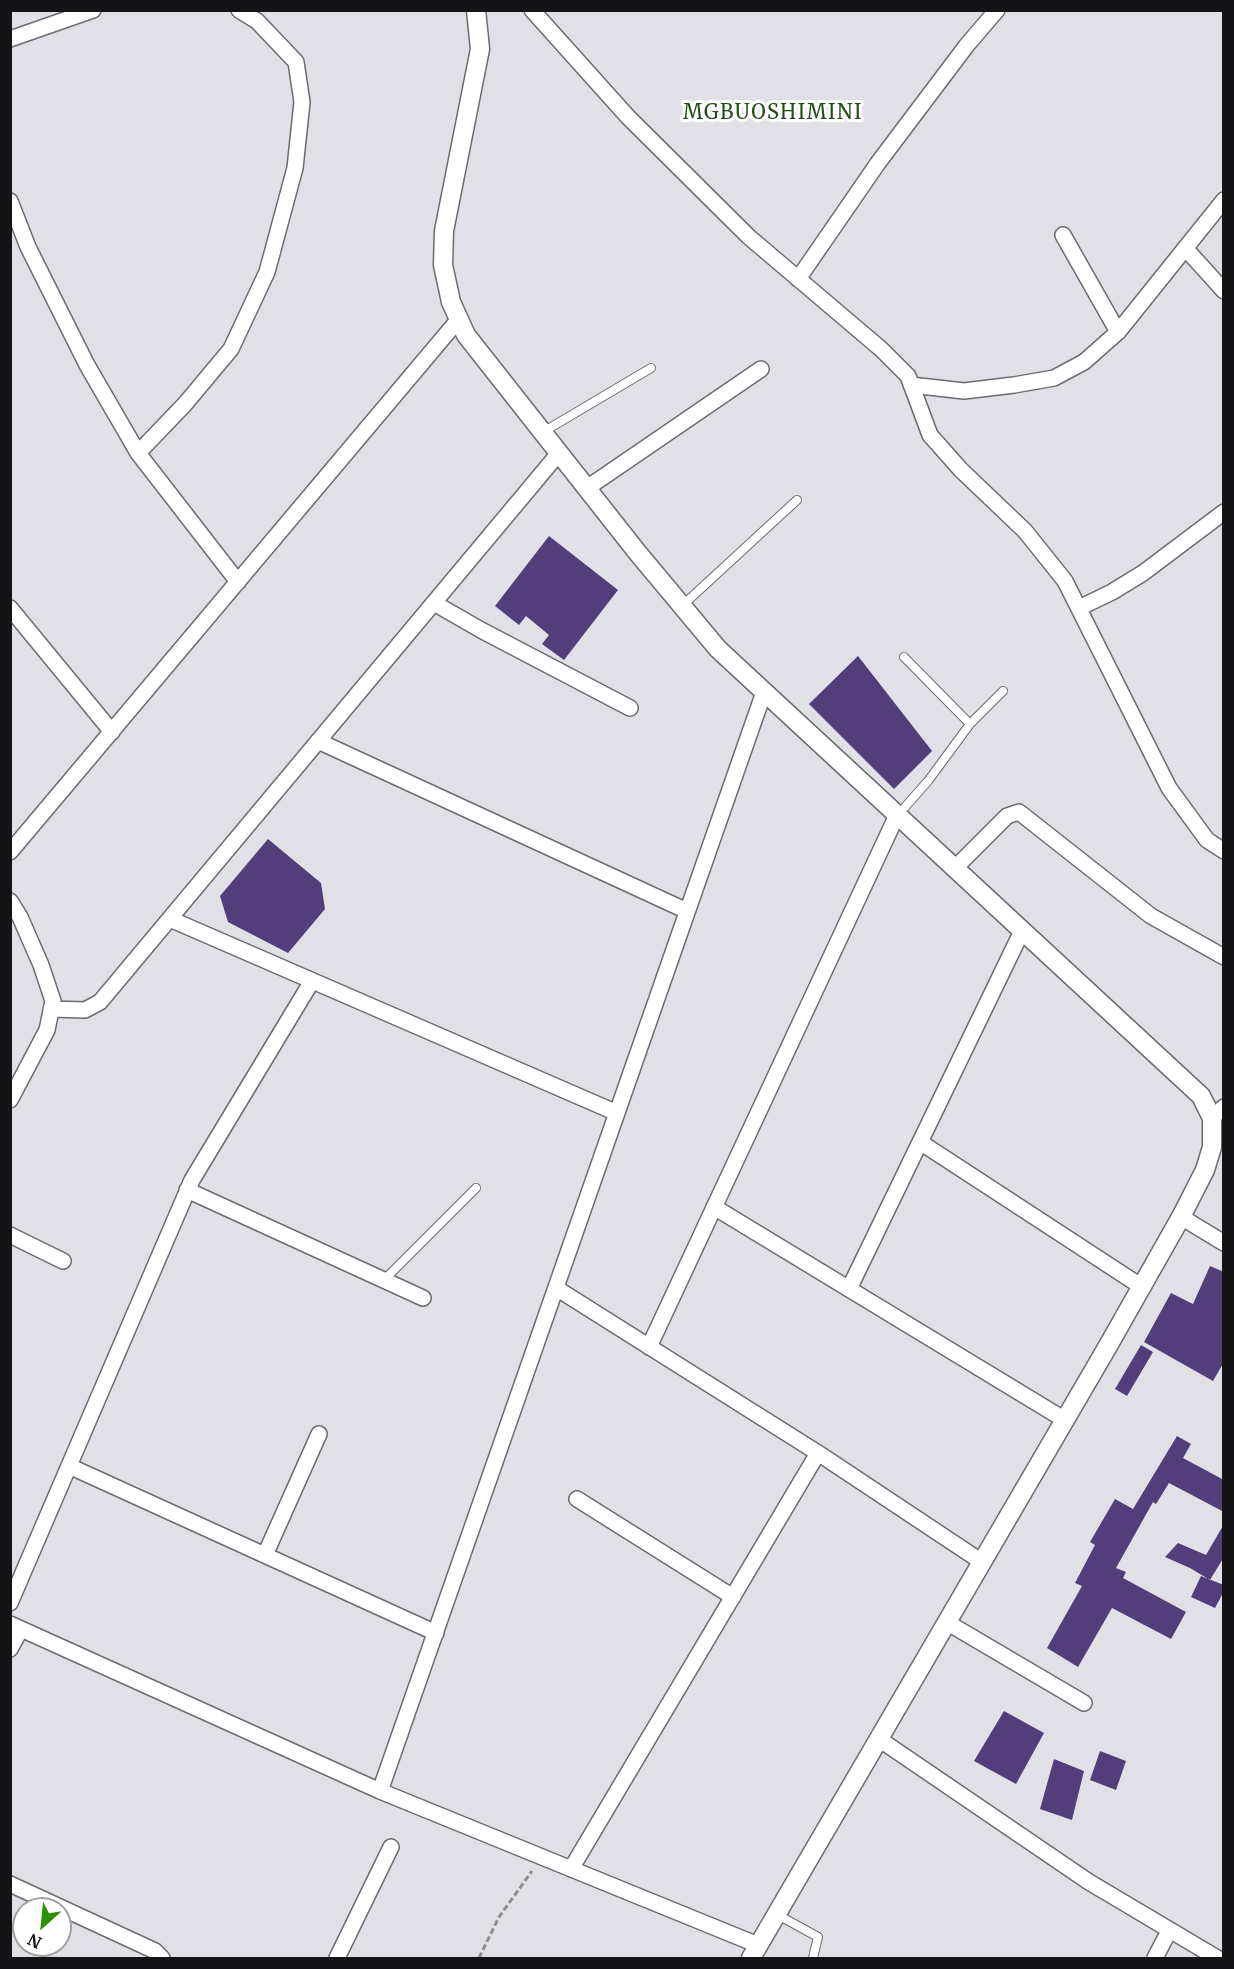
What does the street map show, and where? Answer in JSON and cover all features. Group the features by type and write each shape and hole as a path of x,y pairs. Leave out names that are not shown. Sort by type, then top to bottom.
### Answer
{"street":[{"path":"10,39 93,10"},
{"path":"138,453 185,404 231,349 267,272 295,168 302,102 296,62 257,21 239,10"},
{"path":"10,1649 16,1626 381,1791 571,1869 754,1952 1142,1287 1205,1170 1212,1147 1218,1113 718,649 466,335 451,302 443,265 444,231 480,49 476,10"},
{"path":"532,10 628,117 749,237 908,376 930,435 961,470 1025,531 1065,580 1169,788 1207,840 1224,851"},
{"path":"798,279 878,163 967,45 997,10"},
{"path":"912,385 964,391 1054,378 1084,362 1118,332 1224,200"},
{"path":"10,201 28,247 87,364 138,453 238,582"},
{"path":"1063,235 1118,332"},
{"path":"1185,248 1224,291"},
{"path":"10,852 459,319"},
{"path":"587,488 761,369"},
{"path":"51,1009 84,1010 100,1002 559,453"},
{"path":"1079,608 1120,588 1143,573 1224,512"},
{"path":"434,603 630,708"},
{"path":"10,608 112,732"},
{"path":"381,1791 764,692"},
{"path":"318,741 687,911"},
{"path":"954,869 1007,816 1019,812 1150,916 1224,957"},
{"path":"649,1347 897,815"},
{"path":"10,901 20,917 41,965 53,1001 47,1030 10,1100"},
{"path":"170,918 617,1113"},
{"path":"849,1289 1022,931"},
{"path":"10,1603 192,1180 312,981"},
{"path":"920,1142 1142,1287"},
{"path":"188,1190 423,1298"},
{"path":"714,1207 1065,1420"},
{"path":"1181,1217 1224,1243"},
{"path":"10,1235 63,1261"},
{"path":"556,1288 818,1454 982,1562"},
{"path":"265,1555 319,1434"},
{"path":"571,1869 818,1454"},
{"path":"69,1466 436,1633"},
{"path":"577,1499 733,1597"},
{"path":"948,1623 1084,1703"},
{"path":"879,1739 1089,1882 1217,1959"},
{"path":"337,1959 391,1847"},
{"path":"10,1884 155,1952 162,1959"},
{"path":"1155,1959 1169,1930"}],"lane":[{"path":"543,432 651,368"},
{"path":"682,606 797,500"},
{"path":"903,657 970,724"},
{"path":"897,815 928,781 970,724 1003,691"},
{"path":"384,1280 476,1188"},
{"path":"776,1914 818,1937 813,1959"}],"path":[{"path":"479,1959 499,1917 541,1857"}],"building":[{"path":"549,536 618,590 564,660 542,644 549,635 526,616 519,625 495,606"},
{"path":"858,656 932,751 894,789 809,704"},
{"path":"268,839 321,883 325,909 288,953 228,922 220,896"},
{"path":"1210,1266 1224,1272 1224,1362 1213,1381 1144,1342 1171,1293 1193,1304"},
{"path":"1141,1345 1153,1352 1127,1396 1115,1389"},
{"path":"1177,1436 1191,1444 1183,1458 1224,1480 1224,1512 1169,1483 1156,1504 1153,1502 1116,1568 1126,1572 1123,1578 1186,1612 1171,1639 1112,1608 1078,1667 1047,1648 1082,1586 1075,1583 1095,1545 1090,1542 1115,1499 1133,1509"},
{"path":"1224,1524 1224,1557 1210,1580 1165,1557 1178,1543 1206,1555"},
{"path":"1201,1576 1224,1585 1224,1591 1215,1608 1191,1597"},
{"path":"1004,1711 1044,1733 1016,1784 974,1761"},
{"path":"1100,1751 1126,1761 1116,1790 1090,1780"},
{"path":"1054,1759 1084,1771 1072,1820 1040,1809"}],"district":[{"name":"MGBUOSHIMINI","path":"773,113"}]}
